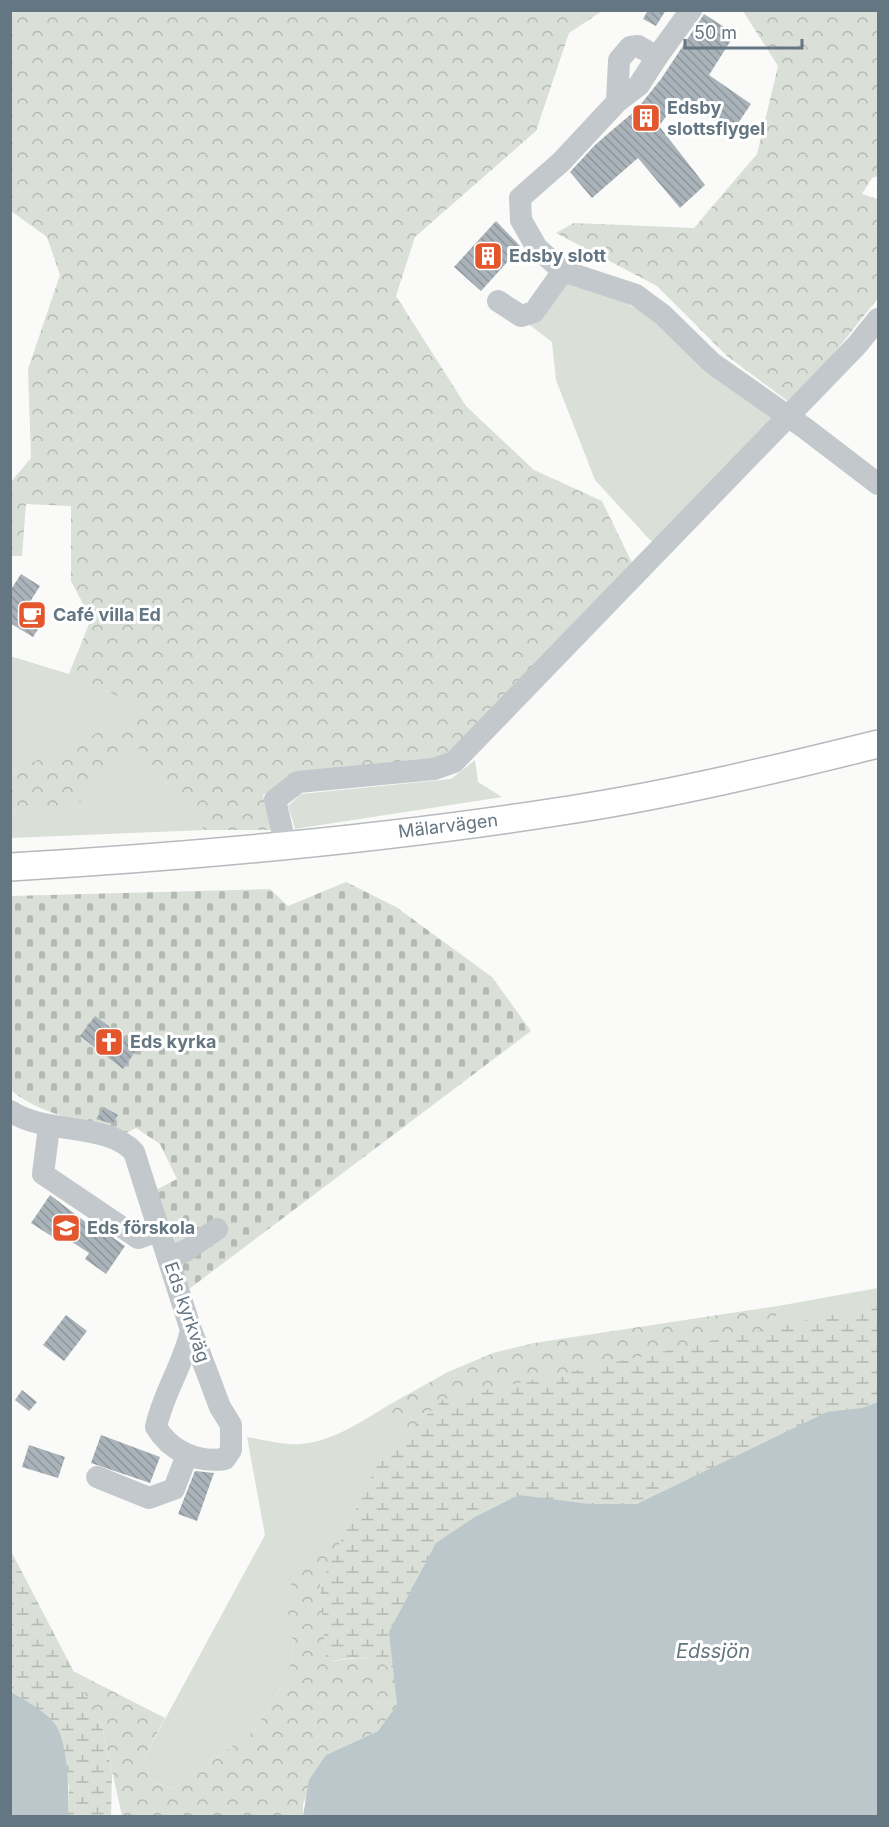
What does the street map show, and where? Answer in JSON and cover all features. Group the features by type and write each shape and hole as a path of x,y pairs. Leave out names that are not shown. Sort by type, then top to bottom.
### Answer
{"main road":[{"name":"Mälarvägen","path":"10,867 286,847 570,810 787,767 879,744"}],"street":[{"path":"691,10 639,85 617,102 561,162 520,198 521,220 537,248 563,271 636,294 663,315 712,363 879,484"},
{"path":"617,102 619,60 630,47 638,46 657,57"},
{"path":"498,301 521,316 534,312 563,271"},
{"path":"286,847 275,800 298,782 434,770 454,762 788,417 879,319"},
{"name":"Eds kyrkväg","path":"10,1111 22,1119 49,1127 103,1136 127,1144 134,1152 191,1330 220,1407 231,1425 231,1450 225,1459 210,1461 187,1455"},
{"path":"49,1127 43,1174 138,1238 158,1231"},
{"path":"168,1258 187,1250 217,1229"},
{"path":"97,1477 149,1497 174,1489 187,1455 165,1442 156,1427 159,1414 186,1353 191,1330"}],"green space":[{"path":"11,11 602,11 569,33 536,131 415,237 396,296 466,406 534,470 602,501 634,567 442,761 296,778 263,795 271,830 204,830 134,742 80,802 11,813 11,772 148,710 69,674 91,619 71,581 71,506 26,504 22,556 11,556 11,482 31,458 28,369 60,275 47,237 11,211"},
{"path":"743,11 878,11 878,176 872,178 862,194 878,199 878,298 793,405 727,356 657,286 556,233 574,223 694,228 757,154 778,66"},
{"path":"564,280 599,288 646,314 779,420 657,542 650,540 595,480 556,380 552,342 527,323"},
{"path":"10,656 69,674 149,710 11,772"},
{"path":"134,742 204,830 11,838 11,813 80,801"},
{"path":"475,760 478,782 502,797 295,829 288,806 301,794 451,779"},
{"path":"346,882 396,907 492,977 531,1031 189,1289 154,1191 177,1179 160,1144 136,1128 124,1134 80,1122 35,1105 11,1090 10,896 270,889 288,906"},
{"path":"878,1288 878,1402 862,1408 395,1672 378,1661 370,1659 326,1661 320,1585 284,1598 292,1628 293,1659 279,1690 255,1730 173,1789 150,1780 145,1756 265,1535 247,1437 288,1444 315,1442 340,1433 387,1406 397,1431 770,1340 778,1306"},
{"path":"878,1305 878,1402 862,1408 827,1412 637,1504 589,1504 389,1632 395,1672 378,1661 370,1659 326,1661 320,1585 381,1457 444,1399"},
{"path":"778,1306 771,1340 446,1421 396,1431 387,1406 448,1372 493,1353 534,1343"},
{"path":"348,1524 320,1585 326,1661 370,1659 386,1665 395,1672 397,1705 378,1731 326,1755 303,1804 303,1816 122,1816 102,1726 73,1671 165,1718 145,1756 150,1780 173,1789 255,1730 279,1690 293,1659 292,1628 284,1599 307,1553"},
{"path":"10,1549 102,1726 112,1772 111,1816 68,1816 69,1785 34,1706 11,1692"}],"water":[{"name":"Edssjön","path":"878,1402 878,1816 303,1816 309,1780 326,1755 378,1731 397,1705 389,1632 436,1543 475,1517 519,1495 589,1504 637,1504 827,1412 862,1408"},
{"path":"11,1692 44,1713 58,1729 66,1760 68,1816 11,1816"}],"building":[{"path":"648,10 666,10 656,26 643,19"},
{"name":"Edsby slottsflygel","path":"704,14 735,34 709,75 751,104 732,132 679,99 659,126 705,185 680,208 638,158 592,198 570,172 596,144 637,109 661,79"},
{"name":"Edsby slott","path":"496,221 521,247 481,291 454,267"},
{"path":"21,574 40,586 28,605 46,617 33,637 10,623 10,591"},
{"name":"Eds kyrka","path":"95,1016 138,1048 123,1069 80,1036"},
{"path":"104,1107 118,1115 113,1124 96,1119"},
{"name":"Eds förskola","path":"50,1195 100,1233 102,1230 125,1246 106,1274 85,1259 89,1253 60,1234 56,1239 31,1223"},
{"path":"66,1315 87,1331 64,1361 43,1345"},
{"path":"22,1390 37,1402 29,1411 15,1400"},
{"path":"101,1435 160,1457 150,1483 91,1463"},
{"path":"29,1445 65,1457 58,1478 22,1467"},
{"path":"195,1471 214,1473 197,1521 178,1514"}],"place":[{"name":"Edsby slottsflygel","path":"646,118"},
{"name":"Edsby slott","path":"488,256"},
{"name":"Café villa Ed","path":"32,615"},
{"name":"Eds kyrka","path":"109,1042"},
{"name":"Eds förskola","path":"66,1228"}]}
